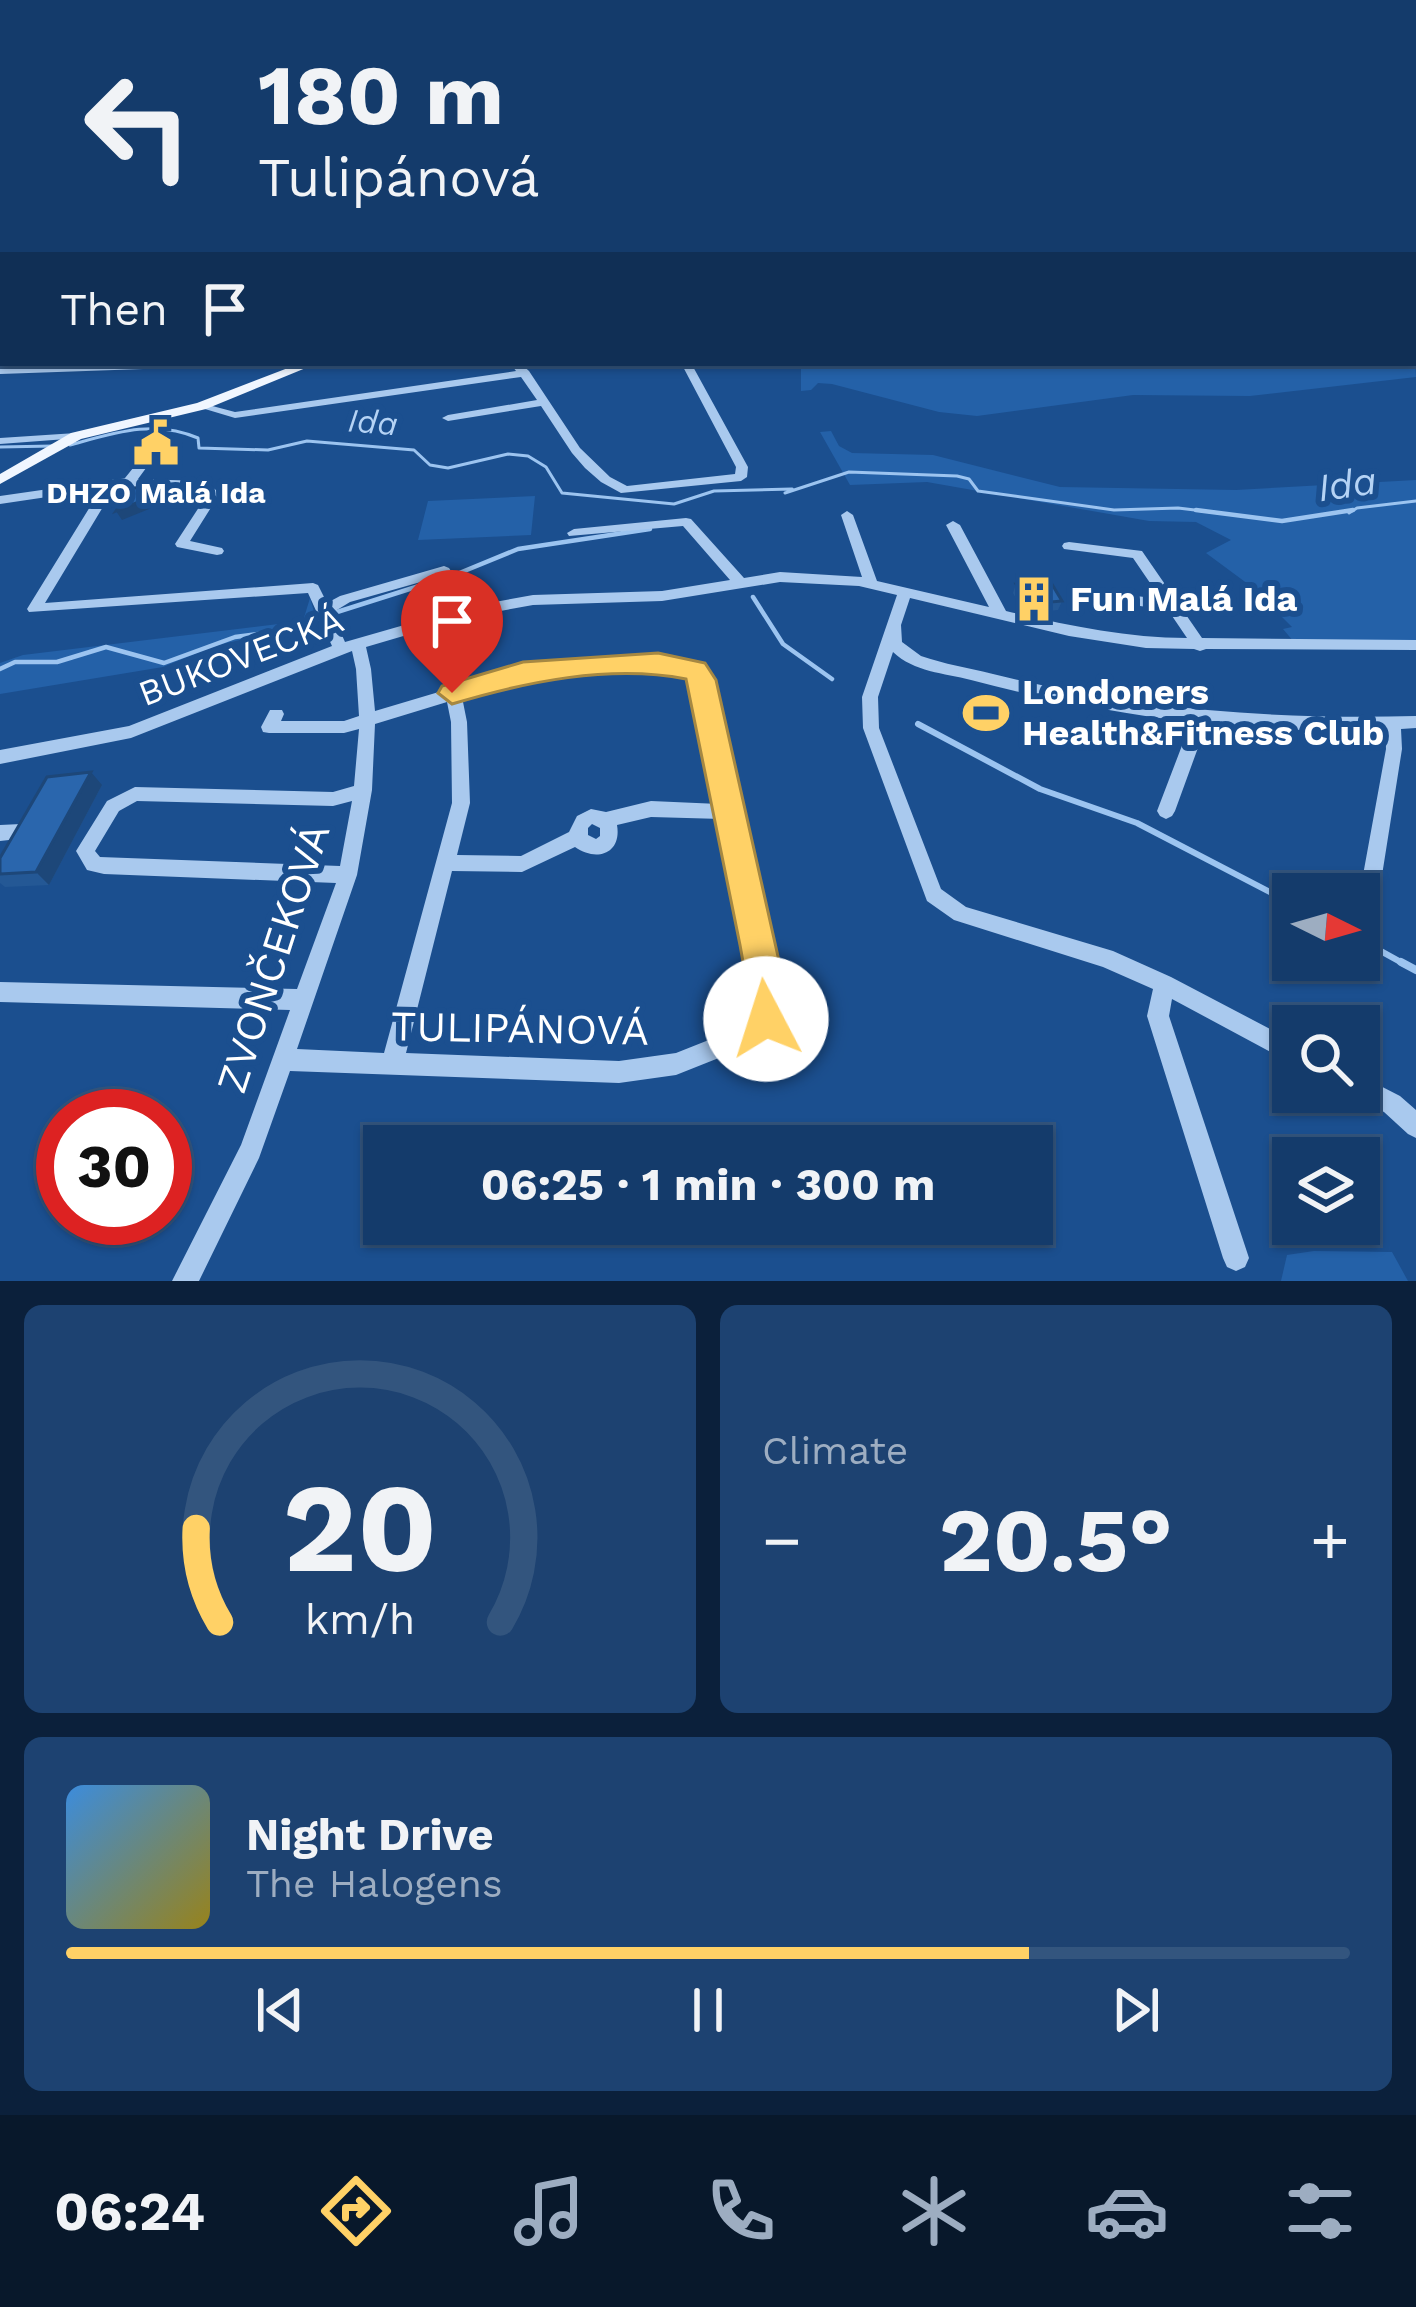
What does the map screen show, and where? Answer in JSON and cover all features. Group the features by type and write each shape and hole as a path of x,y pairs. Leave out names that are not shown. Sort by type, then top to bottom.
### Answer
{"main road":[{"path":"0,480 76,436 201,406 303,366"}],"street":[{"path":"0,371 143,366"},
{"path":"201,406 235,415 520,368 579,460 625,490 741,477 742,467 688,366"},
{"path":"448,418 545,402"},
{"path":"0,441 76,436"},
{"path":"129,482 154,449"},
{"path":"111,483 34,608 309,588 317,590 326,615 370,591 444,572"},
{"path":"0,500 111,483 196,484 209,489 208,505 182,544 217,551"},
{"path":"847,515 865,582"},
{"path":"574,533 686,522 740,583"},
{"path":"953,525 1000,614"},
{"path":"1070,546 1137,554 1200,646"},
{"name":"BUKOVECKÁ","path":"0,757 160,723 349,646 500,605 639,598 793,576 865,582 1116,639 1200,646 1416,645"},
{"path":"905,592 870,702 878,755 939,901 961,914 1037,934 1164,984 1272,1042"},
{"path":"1103,597 1174,606"},
{"name":"ZVONČEKOVÁ","path":"185,1281 250,1150 347,875 358,831 365,718 349,646 326,615"},
{"path":"891,635 899,650 917,660 1050,693 1202,715 1416,722"},
{"name":"TULIPÁNOVÁ","path":"275,713 269,727 332,729 523,673 658,663 689,667 702,680 769,1001 766,1019 756,1032 676,1064 619,1072 284,1060"},
{"path":"392,1063 461,803 459,722 452,693"},
{"path":"1166,811 1202,715"},
{"path":"1373,873 1394,749 1393,722"},
{"path":"347,875 104,866 94,864 85,851 113,806 135,794 333,799 361,792"},
{"path":"572,861 611,835 604,820 651,809 731,812"},
{"path":"0,832 21,832"},
{"path":"445,863 522,864 593,847"},
{"path":"1164,984 1158,1016 1236,1258"},
{"path":"0,992 304,1000"},
{"path":"1380,1097 1416,1126"}],"shaded area":[{"path":"801,366 1415,366 1416,377 1250,396 1133,395 977,416 939,412 832,384 818,383 801,391"},
{"path":"831,431 839,446 852,453 933,455 1060,487 1236,490 1416,480 1416,640 1294,642 1283,629 1292,627 1252,587 1206,553 1231,540 1196,522 1149,521 927,482 850,485 820,432"},
{"path":"535,496 531,535 418,540 428,501"},
{"path":"310,598 317,622 214,646 163,667 0,694 0,663 23,655 303,621"},
{"path":"1392,1252 1408,1281 1281,1281 1287,1255"}],"building":[{"path":"155,487 149,498 116,511 132,488"},
{"path":"1050,581 1062,601 1040,603 1036,595 1023,596 1016,584"},
{"path":"91,772 36,872 0,874 0,858 47,777"}],"waterway":[{"name":"Ida","path":"70,445 118,433 166,429 198,438 199,448 268,450 307,441 414,450 430,465 448,468 508,454 528,456 546,467 562,493 674,504 714,491 792,489"},
{"name":"Ida","path":"0,447 53,446"},
{"name":"Ida","path":"785,493 849,472 957,476 969,479 978,491 1114,510 1212,512"},
{"name":"Ida","path":"1349,513 1416,501"},
{"name":"Ida","path":"1196,510 1212,512"},
{"name":"Ida","path":"1212,512 1282,521 1353,510"},
{"name":"Ida","path":"1212,512 1220,513"},
{"path":"0,669 15,662 57,662 106,647 164,663 235,637 274,632 457,574 518,549 650,529"},
{"path":"753,597 783,644 832,679"},
{"path":"918,724 1040,789 1137,823 1272,893"},
{"path":"1380,951 1406,965"},
{"path":"1401,962 1416,970"}],"place":[{"name":"DHZO Malá Ida","path":"156,443"},
{"name":"Fun Malá Ida","path":"1034,599"},
{"name":"Londoners Health&Fitness Club","path":"986,713"}],"route":[{"path":"452,693 523,673 658,663 695,670 702,680 758,945 769,1001 766,1019"}]}
